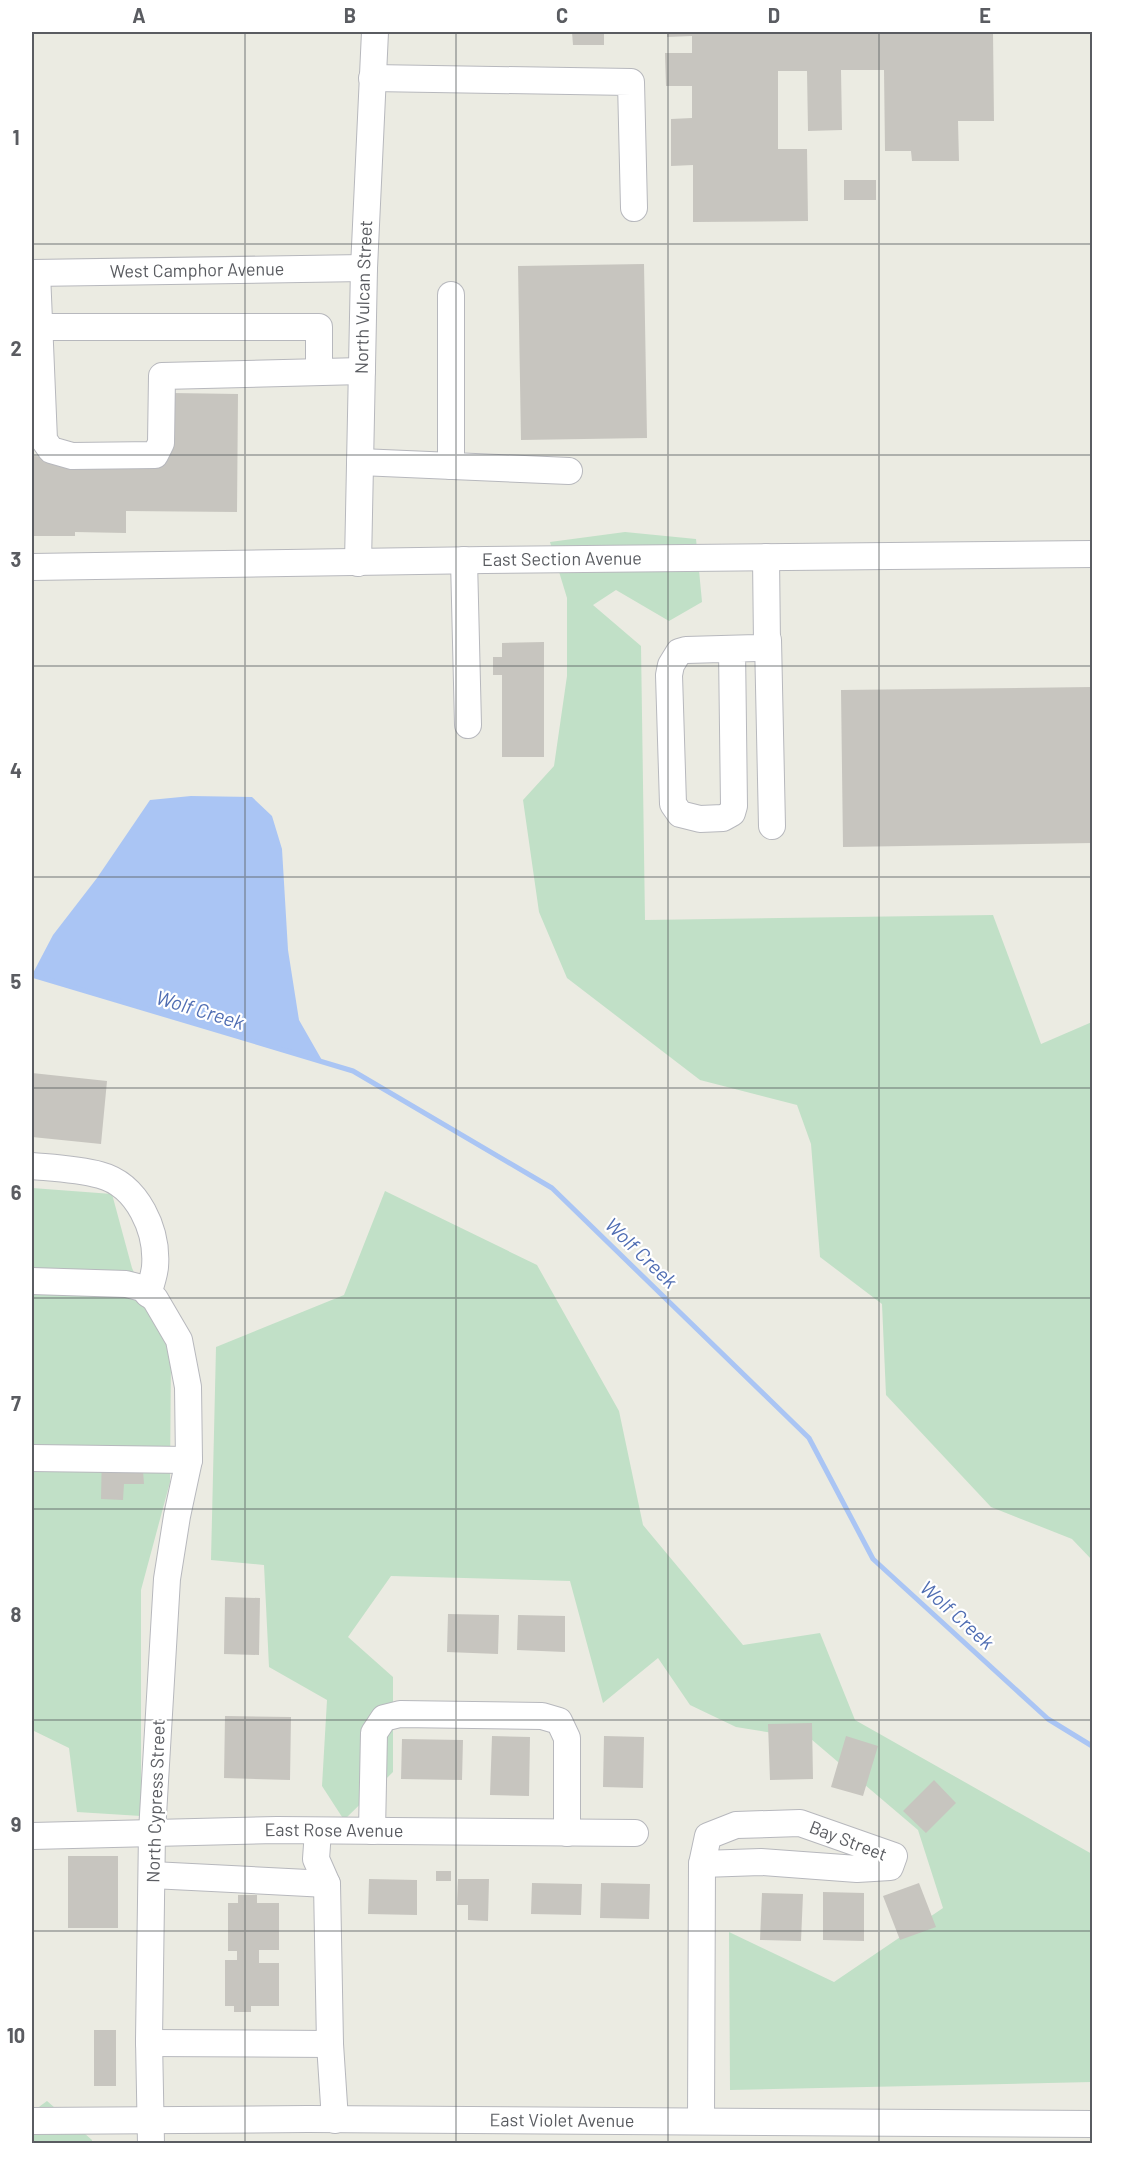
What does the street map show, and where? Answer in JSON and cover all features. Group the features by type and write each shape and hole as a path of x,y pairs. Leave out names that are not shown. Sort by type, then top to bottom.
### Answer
{"street":[{"name":"North Vulcan Street","path":"358,563 364,268 375,32"},
{"path":"372,78 631,82 634,208"},
{"name":"West Camphor Avenue","path":"34,273 364,268"},
{"path":"34,273 40,327 44,440 51,450 72,456 155,455 161,442 162,376 362,371"},
{"path":"451,295 451,466"},
{"path":"40,327 319,327 319,372"},
{"path":"360,462 569,471"},
{"name":"East Section Avenue","path":"32,567 464,560 1092,555"},
{"path":"766,557 772,826"},
{"path":"464,560 468,725"},
{"path":"732,649 734,806 732,813 723,818 689,817 680,814 673,804 669,675 671,665 679,652 763,647 768,640"},
{"path":"32,1166 103,1176 129,1192 144,1211 153,1241 155,1267 148,1294"},
{"path":"32,1281 126,1284 142,1288 148,1294"},
{"name":"North Cypress Street","path":"148,1294 154,1299 179,1340 188,1387 189,1460 167,1579 152,1832 149,2043 151,2132"},
{"path":"32,1458 189,1460"},
{"path":"372,1831 374,1733 384,1718 400,1714 542,1716 559,1721 567,1738 567,1833"},
{"name":"Bay Street","path":"701,2121 702,1864 708,1836 736,1825 800,1823 894,1856 890,1867 856,1869 761,1862 702,1864"},
{"path":"318,1831 316,1859 327,1884 330,2044 335,2120"},
{"name":"East Rose Avenue","path":"32,1836 152,1832 318,1831 635,1833"},
{"path":"152,1875 327,1884"},
{"path":"149,2043 330,2044"},
{"name":"East Violet Avenue","path":"32,2121 151,2132 335,2120 701,2121 768,2132 1087,2130"}],"green space":[{"path":"625,532 696,539 702,602 669,621 616,590 593,605 641,646 645,920 993,915 1041,1044 1092,1022 1092,1560 1072,1539 991,1507 886,1395 882,1304 820,1257 811,1144 797,1105 700,1080 567,978 539,912 523,800 554,766 567,676 567,598 550,542"},
{"path":"32,1188 112,1194 132,1268 171,1353 170,1482 141,1590 141,1816 77,1812 69,1748 32,1730"},
{"path":"385,1191 537,1265 619,1411 643,1525 743,1645 820,1633 855,1720 1092,1854 1092,2082 730,2090 729,1932 834,1982 943,1908 918,1830 811,1739 736,1727 690,1705 658,1658 603,1703 570,1581 391,1576 348,1637 393,1677 393,1772 344,1820 322,1786 327,1700 269,1667 264,1565 211,1560 216,1347 344,1295"},
{"path":"47,2101 92,2140 92,2143 32,2144 32,2112"}],"water":[{"path":"191,796 252,797 272,816 282,849 288,950 299,1020 323,1062 32,975 53,935 97,878 150,800"}],"building":[{"path":"572,32 604,32 604,45 573,45"},
{"path":"667,32 993,32 994,121 958,121 959,161 912,161 911,151 885,151 884,70 841,70 842,130 808,131 807,71 778,71 778,149 807,149 808,221 693,222 693,165 671,166 671,119 692,118 692,86 666,86 665,53 692,53 692,36 667,37"},
{"path":"844,180 876,180 876,200 844,200"},
{"path":"644,264 647,438 521,440 518,266"},
{"path":"172,393 238,394 237,512 126,511 126,533 75,532 75,536 32,536 32,456 157,460"},
{"path":"544,642 544,757 502,757 502,675 493,675 493,657 502,657 502,643"},
{"path":"1092,687 1092,843 843,847 841,690"},
{"path":"32,1073 107,1081 101,1144 32,1137"},
{"path":"102,1448 142,1457 144,1484 124,1484 123,1500 101,1499"},
{"path":"225,1597 260,1598 259,1655 224,1654"},
{"path":"448,1614 499,1615 498,1654 447,1652"},
{"path":"518,1615 565,1616 565,1652 517,1650"},
{"path":"225,1716 291,1717 290,1780 224,1778"},
{"path":"812,1723 813,1779 770,1780 768,1724"},
{"path":"492,1736 530,1737 529,1796 490,1795"},
{"path":"604,1736 644,1737 643,1788 603,1787"},
{"path":"846,1736 878,1746 863,1796 831,1787"},
{"path":"402,1739 463,1740 462,1780 401,1779"},
{"path":"934,1780 956,1803 926,1833 903,1811"},
{"path":"68,1856 118,1856 118,1928 68,1928"},
{"path":"436,1871 451,1871 451,1881 436,1881"},
{"path":"369,1879 417,1880 417,1915 368,1914"},
{"path":"458,1879 489,1879 488,1921 468,1920 468,1905 457,1905"},
{"path":"532,1883 582,1884 581,1915 531,1914"},
{"path":"601,1883 650,1884 649,1919 600,1918"},
{"path":"919,1883 936,1927 900,1940 883,1896"},
{"path":"823,1892 864,1893 864,1941 823,1940"},
{"path":"762,1893 803,1894 801,1941 760,1940"},
{"path":"238,1895 257,1895 257,1903 279,1903 279,1950 259,1950 259,1963 279,1963 279,2006 251,2006 251,2012 234,2012 234,2006 225,2006 225,1960 237,1960 237,1951 228,1951 228,1903 238,1903"},
{"path":"94,2030 116,2030 116,2086 94,2086"}],"waterway":[{"name":"Wolf Creek","path":"32,975 353,1071 552,1188 809,1438 873,1559 1048,1719 1092,1746"}]}
